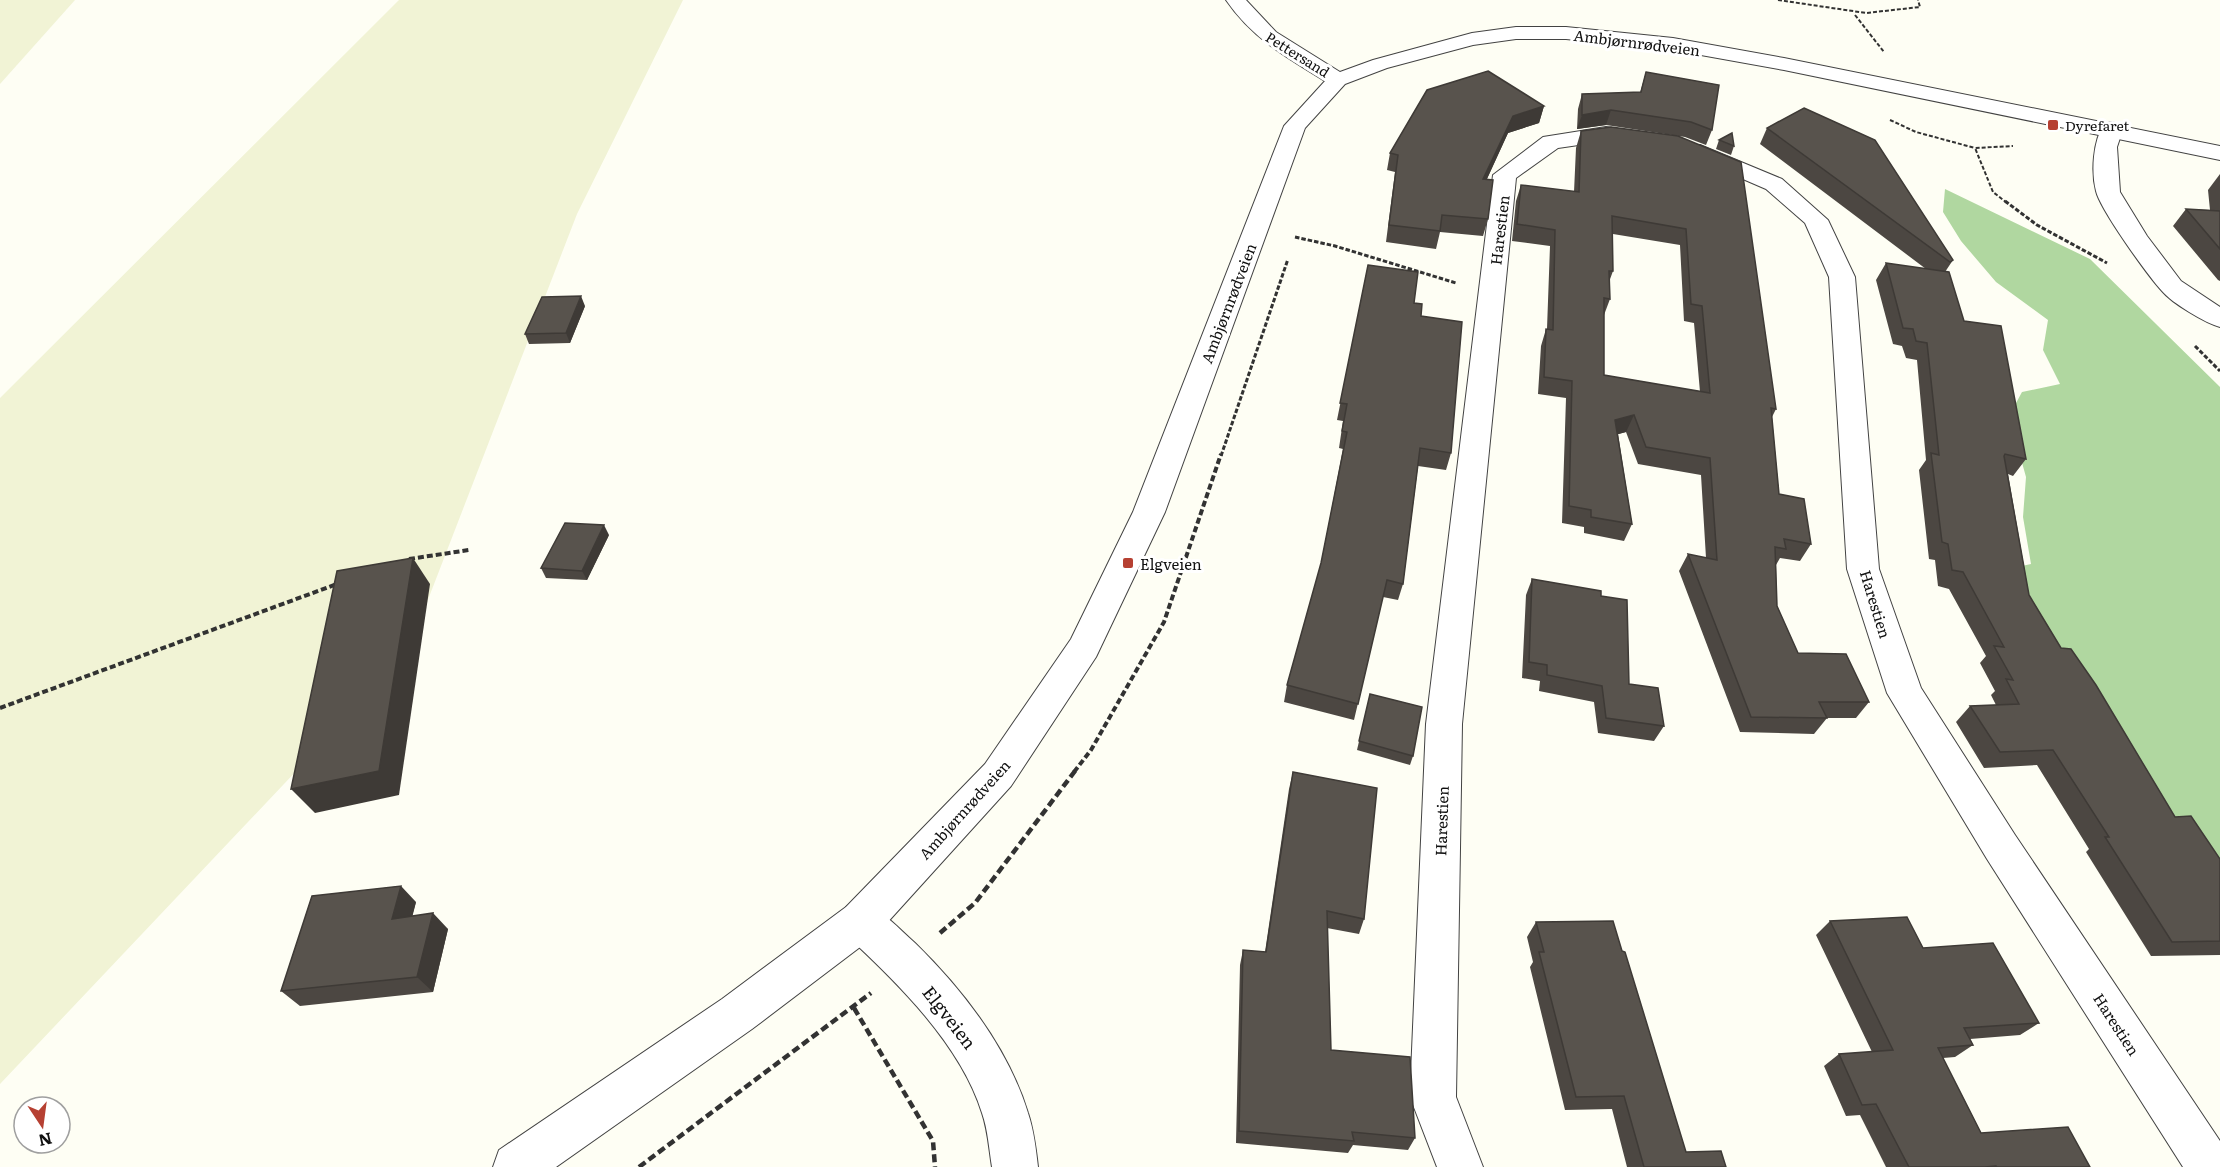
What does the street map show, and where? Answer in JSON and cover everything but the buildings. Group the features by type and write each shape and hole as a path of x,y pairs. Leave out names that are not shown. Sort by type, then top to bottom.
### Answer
{"street":[{"name":"Pettersand","path":"1236,0 1261,31 1278,45 1338,80"},
{"name":"Ambjørnrødveien","path":"516,1167 737,1014 861,921 998,775 1084,647 1149,512 1295,126 1338,80 1428,49 1472,39 1516,33 1578,34 1684,46 2112,129 2220,153"},
{"path":"2112,129 2106,147 2108,192 2136,238 2172,287 2220,319"},
{"name":"Harestien","path":"1460,1167 1433,1096 1444,735 1505,175 1551,142 1605,134 1665,142 1774,184 1816,220 1842,277 1863,569 1905,693 2007,857 2210,1167"},
{"name":"Elgveien","path":"861,921 907,962 974,1044 1004,1110 1015,1167"}],"path":[{"path":"1778,0 1855,15 1901,12 1920,7 1918,0"},
{"path":"1855,15 1889,58"},
{"path":"2022,145 1975,148 1993,192 2037,225 2114,267"},
{"path":"639,1167 854,1008 975,903 1091,750 1164,622 1299,226"},
{"path":"1295,237 1335,246 1491,294"},
{"path":"2187,339 2220,371"},
{"path":"407,559 469,550"},
{"path":"0,708 341,583"},
{"path":"854,1008 933,1141 935,1167"}],"green space":[{"path":"0,0 75,0 0,84"},
{"path":"399,0 683,0 577,214 407,654 0,1084 0,398"},
{"path":"1945,189 2090,259 2220,387 2220,887 2043,635 2008,569 2031,564 2023,517 2026,477 2009,416 2022,392 2060,384 2043,350 2048,320 1996,282 1961,241 1943,212"}],"place":[{"name":"Dyrefaret","path":"2053,125"},
{"name":"Elgveien","path":"1128,563"}]}
